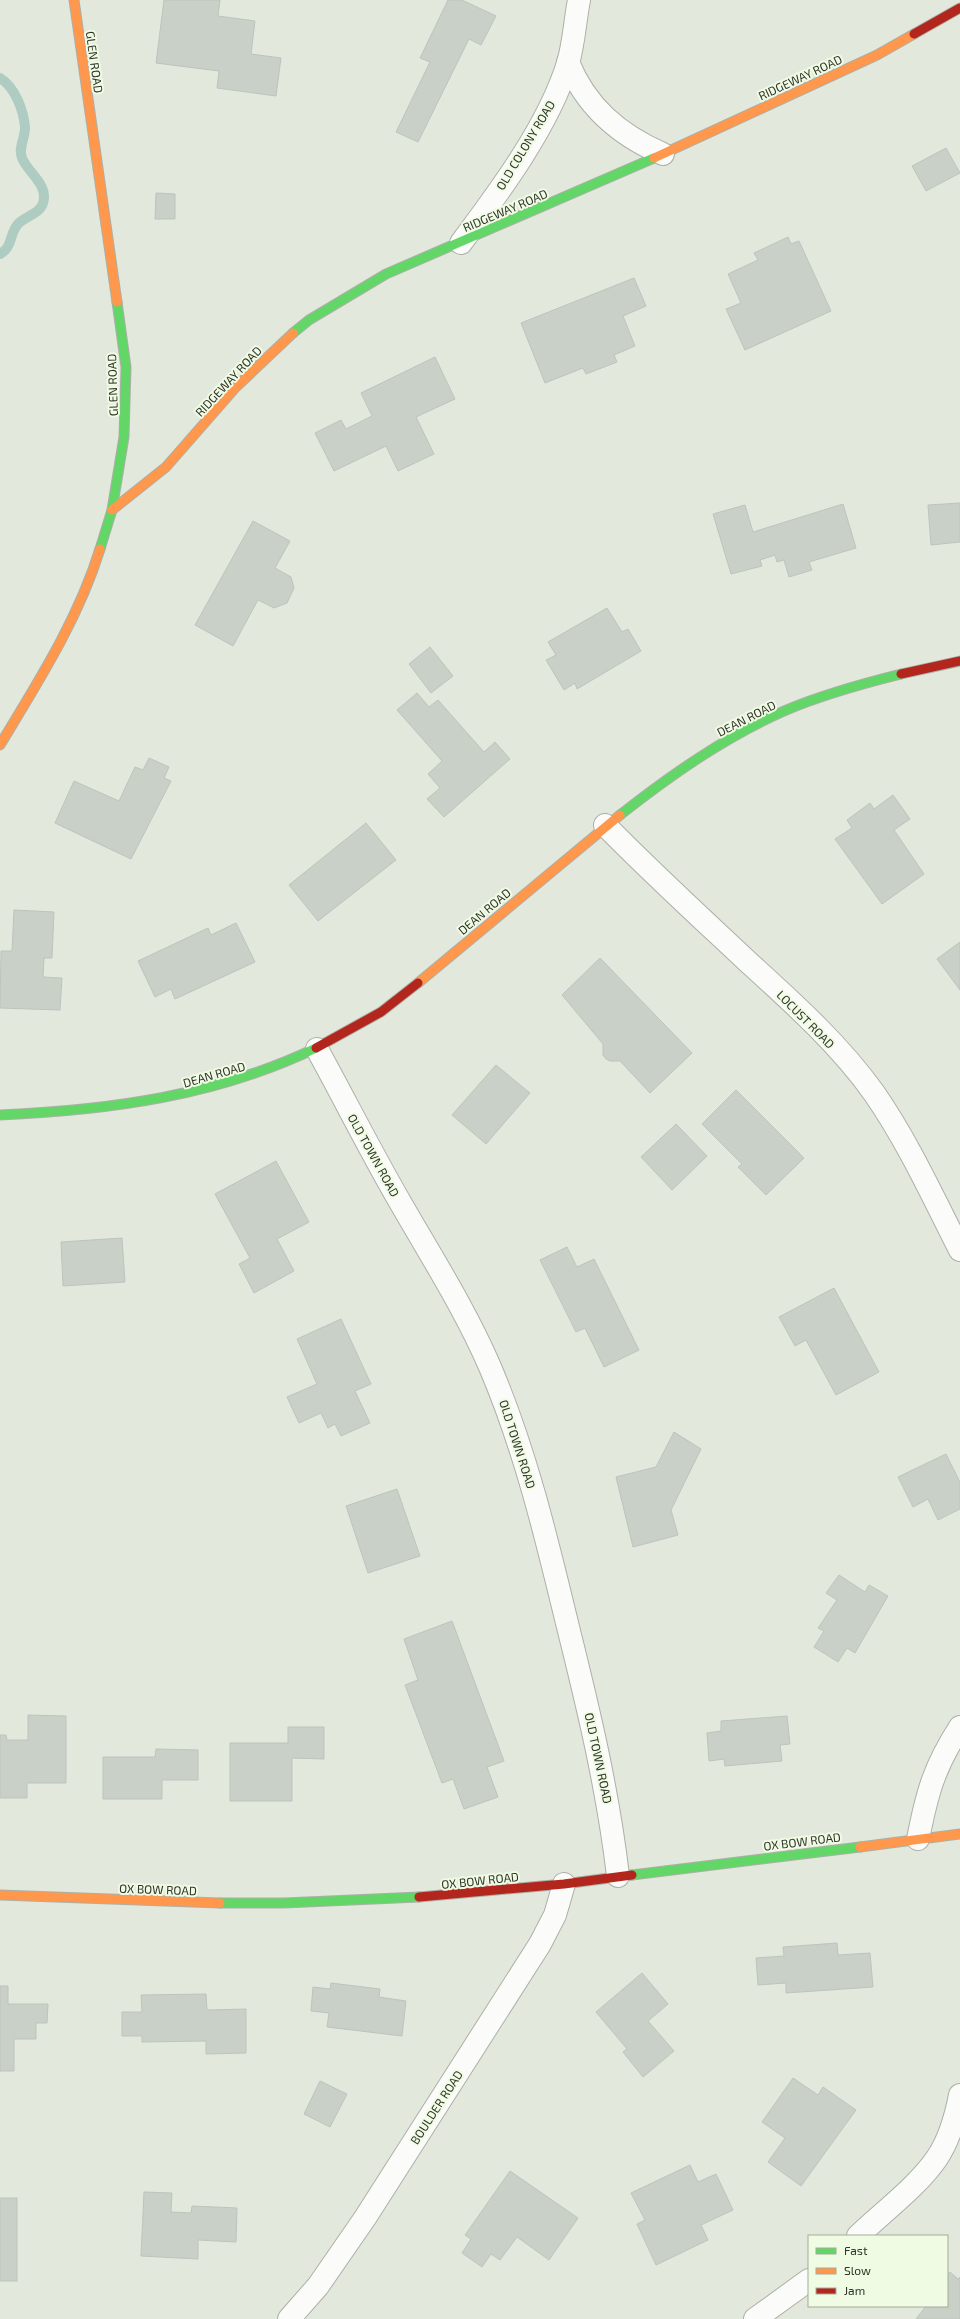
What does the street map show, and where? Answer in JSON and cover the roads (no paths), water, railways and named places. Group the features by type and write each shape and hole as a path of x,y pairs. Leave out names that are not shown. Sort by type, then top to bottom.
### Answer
{"street":[{"name":"GLEN ROAD","path":"0,745 72,621 92,575 112,510 124,437 126,367 74,0"},
{"name":"OLD COLONY ROAD","path":"461,242 504,183 552,101 568,62 579,0"},
{"name":"RIDGEWAY ROAD","path":"112,510 166,467 256,367 309,320 347,296 386,274 663,154 877,55 960,8"},
{"path":"568,62 578,85 605,119 626,135 663,154"},
{"name":"DEAN ROAD","path":"0,1115 64,1114 150,1103 194,1093 256,1075 317,1049 348,1033 392,1003 645,793 712,748 783,712 821,696 888,676 960,661"},
{"name":"LOCUST ROAD","path":"605,825 657,878 799,1009 862,1077 887,1113 906,1146 960,1250"},
{"name":"OLD TOWN ROAD","path":"317,1049 384,1175 456,1299 489,1365 510,1418 540,1513 589,1712 607,1796 618,1876"},
{"path":"918,1839 926,1797 935,1770 960,1727"},
{"name":"OX BOW ROAD","path":"0,1895 221,1903 284,1903 441,1896 564,1884 960,1834"},
{"name":"BOULDER ROAD","path":"289,2319 318,2286 360,2224 540,1944 555,1915 564,1884"},
{"path":"859,2235 919,2178 937,2158 948,2136 960,2095"},
{"path":"755,2319 808,2281"}],"waterway":[{"path":"0,78 10,87 21,107 25,128 21,147 22,158 41,185 44,197 43,203 39,210 18,224 13,232 7,248 0,254"}]}
